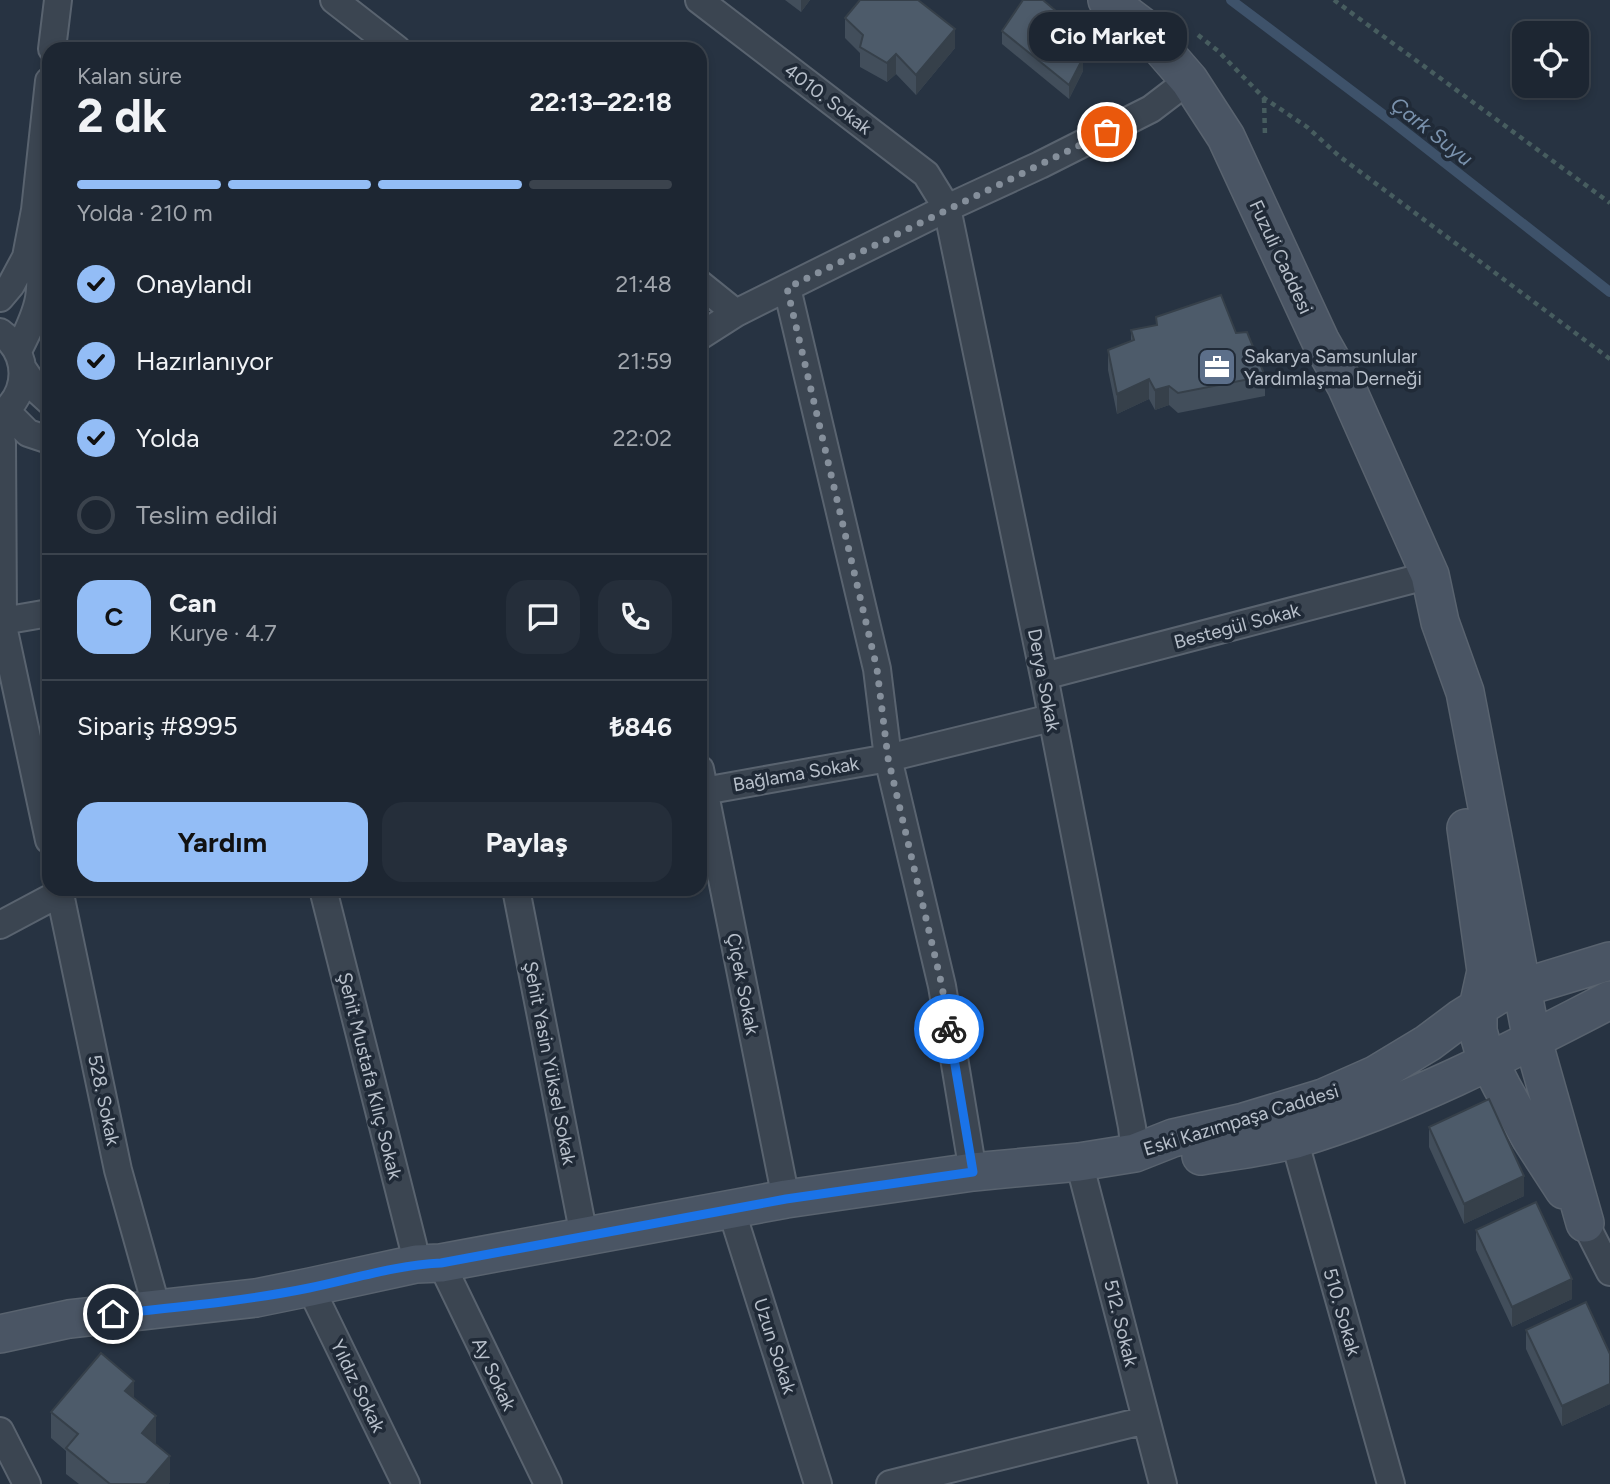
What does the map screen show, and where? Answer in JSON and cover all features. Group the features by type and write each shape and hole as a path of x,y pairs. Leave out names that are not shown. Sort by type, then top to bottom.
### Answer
{"street":[{"path":"53,42 58,0"},
{"path":"334,0 388,42"},
{"name":"4010. Sokak","path":"699,0 926,174 947,208"},
{"name":"Fuzuli Caddesi","path":"1107,0 1143,27 1189,80 1226,137 1320,340 1346,386 1430,575 1440,622"},
{"path":"707,332 736,313 1152,109 1189,80"},
{"path":"0,298 11,285 26,257 35,209 42,145"},
{"name":"Derya Sokak","path":"947,208 1044,676 1135,1153"},
{"path":"35,209 41,265 39,300 26,334 20,360 21,387 2,419 1,617 42,807"},
{"path":"787,288 877,669 888,758 942,986 973,1172"},
{"path":"707,290 736,313"},
{"path":"0,332 12,341 20,360 42,395"},
{"path":"2,419 42,438"},
{"name":"Bestegül Sokak","path":"1044,676 1430,575"},
{"path":"1,617 42,614"},
{"path":"1440,622 1465,692 1502,893 1533,1041 1585,1223"},
{"path":"1440,622 1446,702 1486,971 1478,1007 1478,1031 1484,1052 1531,1139 1585,1223 1610,1272"},
{"name":"Bağlama Sokak","path":"707,795 888,758 1051,718"},
{"name":"Çiçek Sokak","path":"707,815 786,1199"},
{"path":"0,925 51,896"},
{"name":"528. Sokak","path":"61,896 118,1170 156,1309"},
{"name":"Şehit Mustafa Kılıç Sokak","path":"328,896 413,1245 429,1263"},
{"name":"Şehit Yasin Yüksel Sokak","path":"517,896 584,1236"},
{"name":"Eski Kazımpaşa Caddesi","path":"0,1334 69,1319 256,1298 429,1263 786,1199 973,1172 1079,1162 1135,1153 1173,1138 1244,1122 1333,1093 1375,1075 1498,995 1610,961"},
{"name":"Eski Kazımpaşa Caddesi","path":"1135,1153 1170,1161 1294,1139 1406,1100 1533,1041 1610,1000"},
{"name":"510. Sokak","path":"1294,1139 1391,1484"},
{"name":"512. Sokak","path":"1079,1162 1163,1484"},
{"name":"Uzun Sokak","path":"731,1209 818,1484"},
{"name":"Ay Sokak","path":"429,1263 548,1484"},
{"name":"Yıldız Sokak","path":"310,1287 406,1484"},
{"path":"890,1484 1146,1420"},
{"path":"0,1431 27,1484"}],"path":[{"path":"1335,0 1610,203"},
{"path":"1196,34 1218,51 1264,98 1307,127 1339,156 1610,359"}],"building":[{"path":"860,0 918,0 955,29 916,75 896,54 887,63 860,47 863,35 845,18"},
{"path":"1023,0 1043,0 1077,29 1083,58 1069,85 1002,31"},
{"path":"1221,295 1236,333 1247,332 1265,376 1178,393 1169,386 1155,390 1149,379 1117,394 1108,350 1134,340 1131,330 1157,325 1156,317"},
{"path":"1489,1099 1524,1176 1464,1204 1429,1127"},
{"path":"1536,1202 1572,1279 1512,1307 1476,1230"},
{"path":"1586,1302 1610,1354 1610,1384 1562,1406 1526,1330"},
{"path":"101,1353 134,1381 125,1391 156,1416 142,1433 170,1456 146,1484 110,1484 66,1448 78,1434 51,1412"}],"waterway":[{"name":"Çark Suyu","path":"1231,0 1389,119 1610,292"}],"way so far":[{"path":"949,1029 942,986 888,758 877,669 787,288 1107,132"}],"place":[{"name":"Cio Market","path":"1107,132"},
{"name":"Sakarya Samsunlular Yardımlaşma Derneği","path":"1217,367"}],"route":[{"path":"113,1314 256,1298 416,1264 441,1263 786,1199 973,1172 949,1029"}]}
